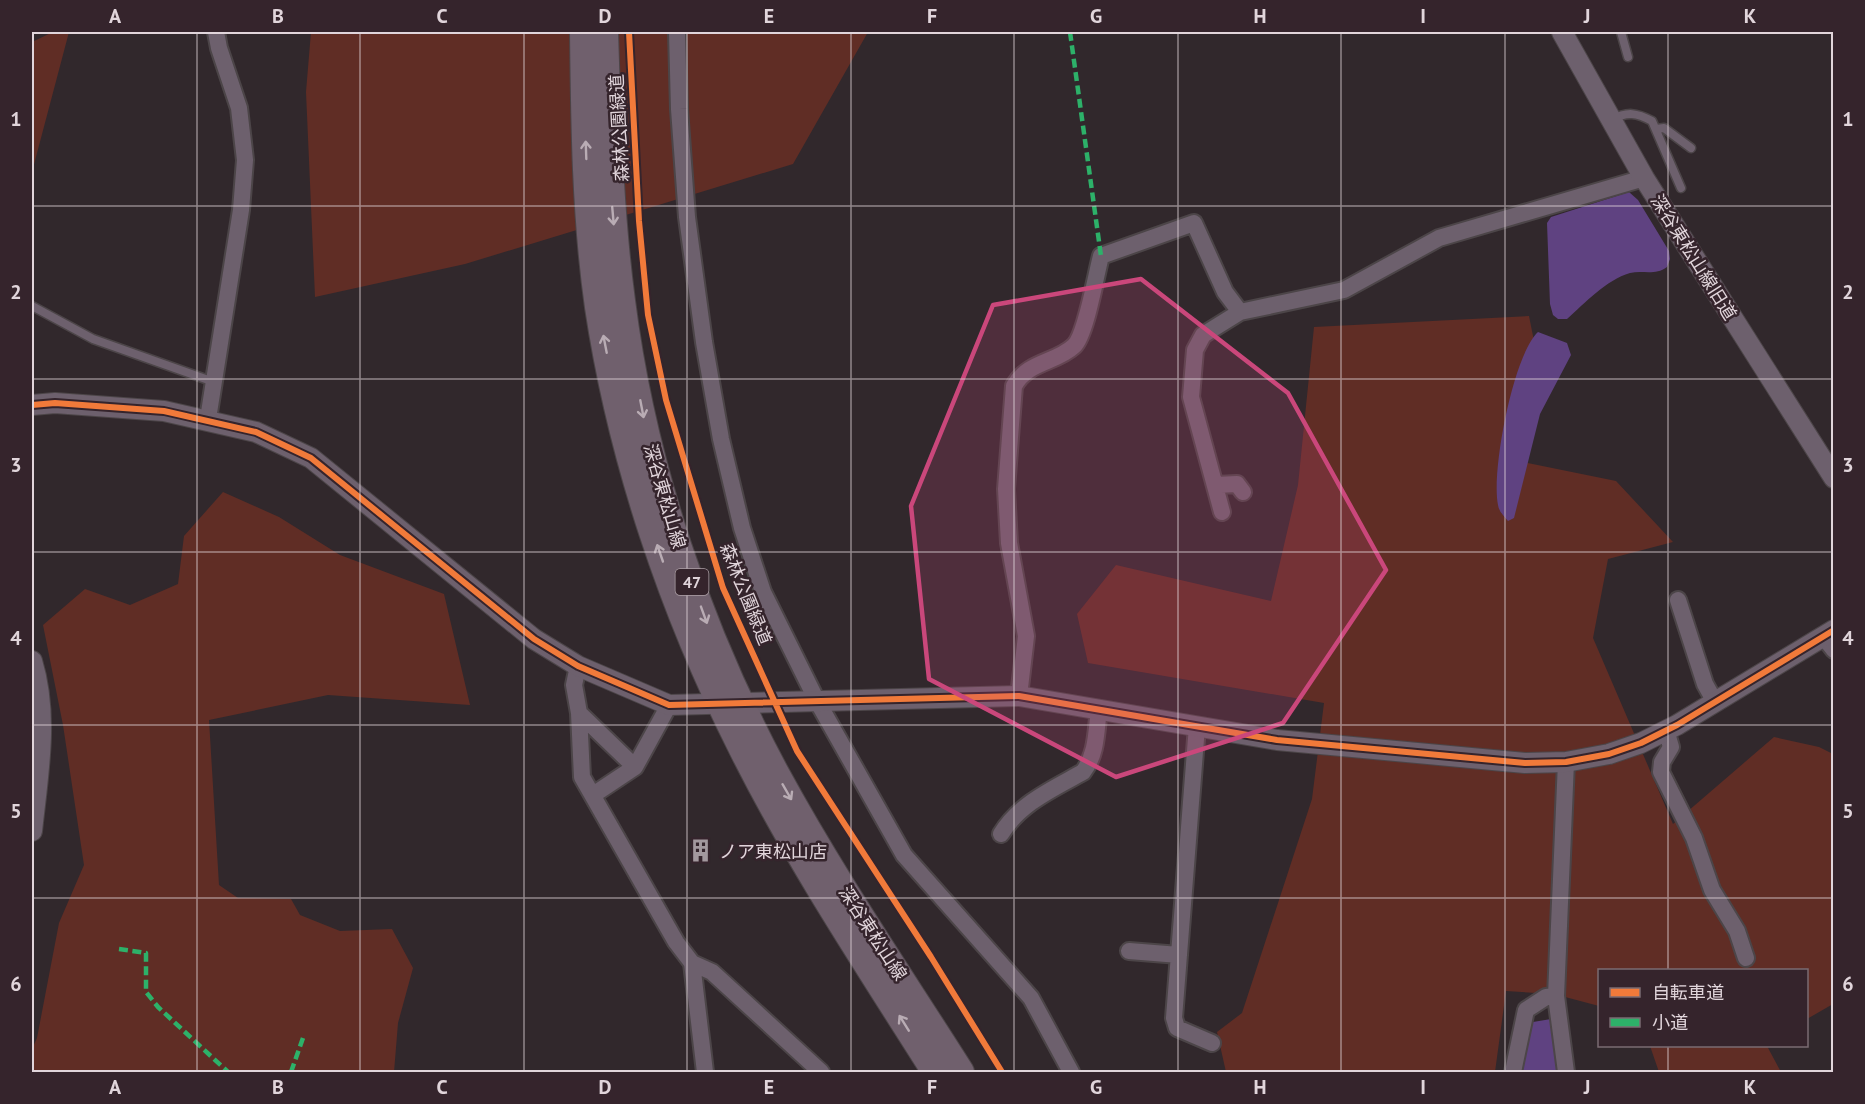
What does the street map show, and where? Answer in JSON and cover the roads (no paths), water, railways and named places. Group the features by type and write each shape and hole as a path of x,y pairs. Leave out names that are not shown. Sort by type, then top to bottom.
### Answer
{"main road":[{"name":"深谷東松山線","path":"583,32 591,242 598,306 637,484 656,543 696,646 777,774 819,849 961,1072"},
{"name":"深谷東松山線","path":"605,32 615,240 622,303 640,402 680,549 710,631 731,702 741,747 781,822 935,1072"}],"street":[{"path":"208,419 241,210 245,160 239,108 216,32"},
{"path":"677,32 679,109 687,217 721,439 742,528 764,592 816,699 904,855 1032,999 1071,1072"},
{"name":"深谷東松山線旧道","path":"1562,32 1644,178 1833,478"},
{"path":"1222,512 1193,409 1193,361 1198,341 1203,334 1240,312 1344,290 1439,238 1644,178"},
{"path":"1019,696 1026,636 1009,543 1006,489 1014,386 1017,380 1020,375 1075,345 1083,327 1101,256 1194,223 1225,292 1240,312"},
{"path":"32,405 55,403 108,406 208,419 255,432 311,458 534,639 578,666 669,705 701,706 731,702 816,699 1019,696 1277,740 1525,763 1566,762 1609,754 1641,743 1830,639"},
{"path":"1216,485 1237,484 1243,492"},
{"path":"1678,600 1705,684 1714,702"},
{"path":"32,661 36,675 43,737 32,831"},
{"path":"578,666 574,686 579,713 582,777 676,942 692,963 712,972 820,1072"},
{"path":"593,795 635,767 669,705"},
{"path":"1001,834 1011,818 1028,804 1083,772 1094,755 1099,709"},
{"path":"579,713 635,767"},
{"path":"1197,726 1174,1018 1177,1028 1212,1043"},
{"path":"1666,730 1671,747 1662,762 1661,772 1694,838 1712,890 1737,932 1746,958"},
{"path":"1566,762 1556,996 1566,1072"},
{"path":"1130,951 1179,955"},
{"path":"692,963 705,1072"},
{"path":"1513,1072 1526,1010 1546,997 1556,996"}],"lane":[{"path":"1621,32 1628,57"},
{"path":"1612,121 1623,113 1640,115 1652,121 1681,188"},
{"path":"1656,129 1664,128 1691,148"},
{"path":"32,306 93,339 214,382"}],"place":[{"name":"ノア東松山店","path":"701,851"}]}
